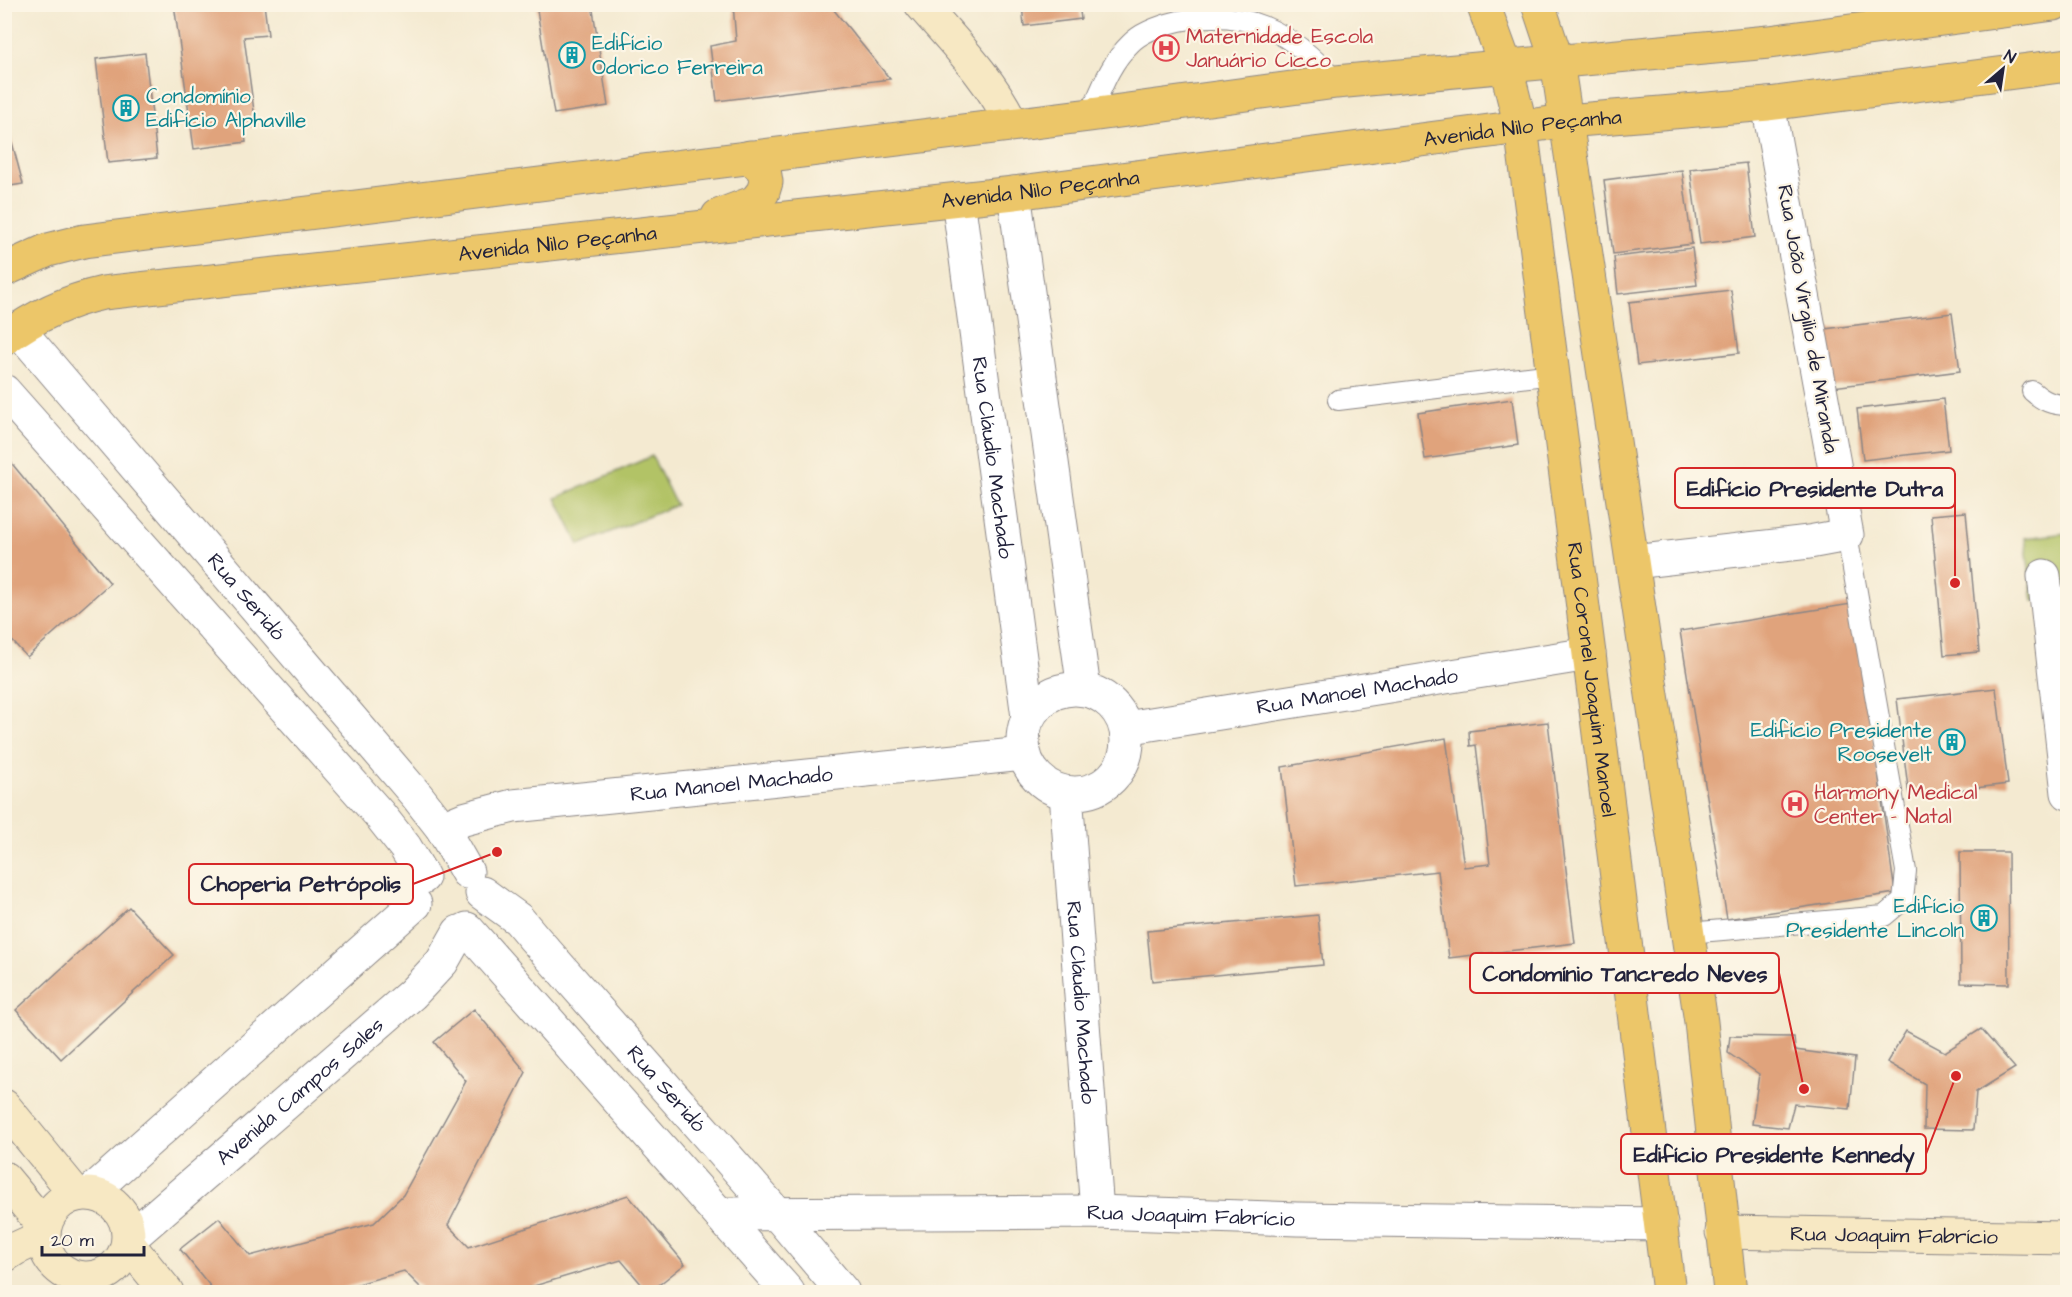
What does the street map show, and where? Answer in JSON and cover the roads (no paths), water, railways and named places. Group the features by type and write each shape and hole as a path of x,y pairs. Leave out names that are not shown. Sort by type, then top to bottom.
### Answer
{"main road":[{"path":"921,4 996,95 1012,124"},
{"name":"Rua Coronel Joaquim Manoel","path":"1483,4 1506,67 1521,127 1669,1293"},
{"path":"1538,4 1557,61 1633,562 1701,1022 1730,1293"},
{"path":"4,270 48,250 84,241 1336,82 1769,42 2054,4"},
{"name":"Avenida Nilo Peçanha","path":"11,334 60,305 103,293 1014,193 1566,121 1768,104 2067,65"},
{"path":"623,236 704,221 755,202 761,196 766,182 764,170 750,157"},
{"path":"4,1106 83,1193"},
{"path":"4,1178 44,1231"},
{"path":"83,1193 103,1197 118,1208 128,1226 129,1242 123,1257 114,1268 93,1285 62,1270 52,1261 46,1249 44,1231 50,1212 62,1201 83,1193"},
{"path":"4,1256 44,1231"},
{"name":"Rua Joaquim Fabrício","path":"1722,1232 2067,1238"},
{"path":"129,1242 167,1293"}],"street":[{"name":"Rua João Virgilio de Miranda","path":"1768,104 1847,535"},
{"path":"1014,193 1084,689"},
{"name":"Rua Cláudio Machado","path":"958,199 1028,717"},
{"name":"Rua Seridó","path":"11,334 59,377 417,796 442,828 474,882 529,932 778,1215 843,1293"},
{"path":"59,377 44,377 32,384 23,397 14,401 379,814 405,847 419,891 422,920 428,927 443,933 463,930 478,917 482,901 474,882 450,867 440,867 419,891 83,1193"},
{"path":"105,505 139,470"},
{"path":"1633,562 1809,542 1847,535"},
{"path":"2044,576 2067,793"},
{"path":"238,655 271,625"},
{"name":"Rua Manoel Machado","path":"1126,728 1589,654"},
{"path":"1084,689 1098,694 1111,703 1120,714 1126,728 1127,750 1120,770 1105,784 1086,793 1066,793 1047,786 1033,772 1024,754 1023,735 1028,717 1040,702 1056,692 1084,689"},
{"name":"Rua Manoel Machado","path":"442,828 464,819 513,806 1024,754"},
{"name":"Rua Cláudio Machado","path":"1066,793 1097,1212"},
{"name":"Rua Seridó","path":"463,930 721,1214 788,1293"},
{"name":"Avenida Campos Sales","path":"129,1242 412,993 442,962 463,930"},
{"name":"Rua Joaquim Fabrício","path":"721,1214 1097,1212 1297,1219 1661,1224"}],"lane":[{"path":"1090,115 1105,80 1118,57 1131,42 1167,24 1195,18 1221,16 1248,21 1272,30 1296,43 1336,82"},
{"path":"1338,400 1553,374"},
{"path":"2032,391 2051,404 2067,405"},
{"path":"1688,933 1884,916 1903,900 1906,871 1847,535"}],"place":[{"name":"Maternidade Escola Januário Cicco","path":"1166,48"},
{"name":"Edifício Odorico Ferreira","path":"572,55"},
{"name":"Condomínio Edifício Alphaville","path":"126,108"},
{"name":"Edifício Presidente Dutra","path":"1955,583"},
{"name":"Edifício Presidente Roosevelt","path":"1952,742"},
{"name":"Harmony Medical Center - Natal","path":"1795,804"},
{"name":"Choperia Petrópolis","path":"497,852"},
{"name":"Edifício Presidente Lincoln","path":"1984,918"},
{"name":"Edifício Presidente Kennedy","path":"1956,1076"},
{"name":"Condomínio Tancredo Neves","path":"1804,1089"}]}
